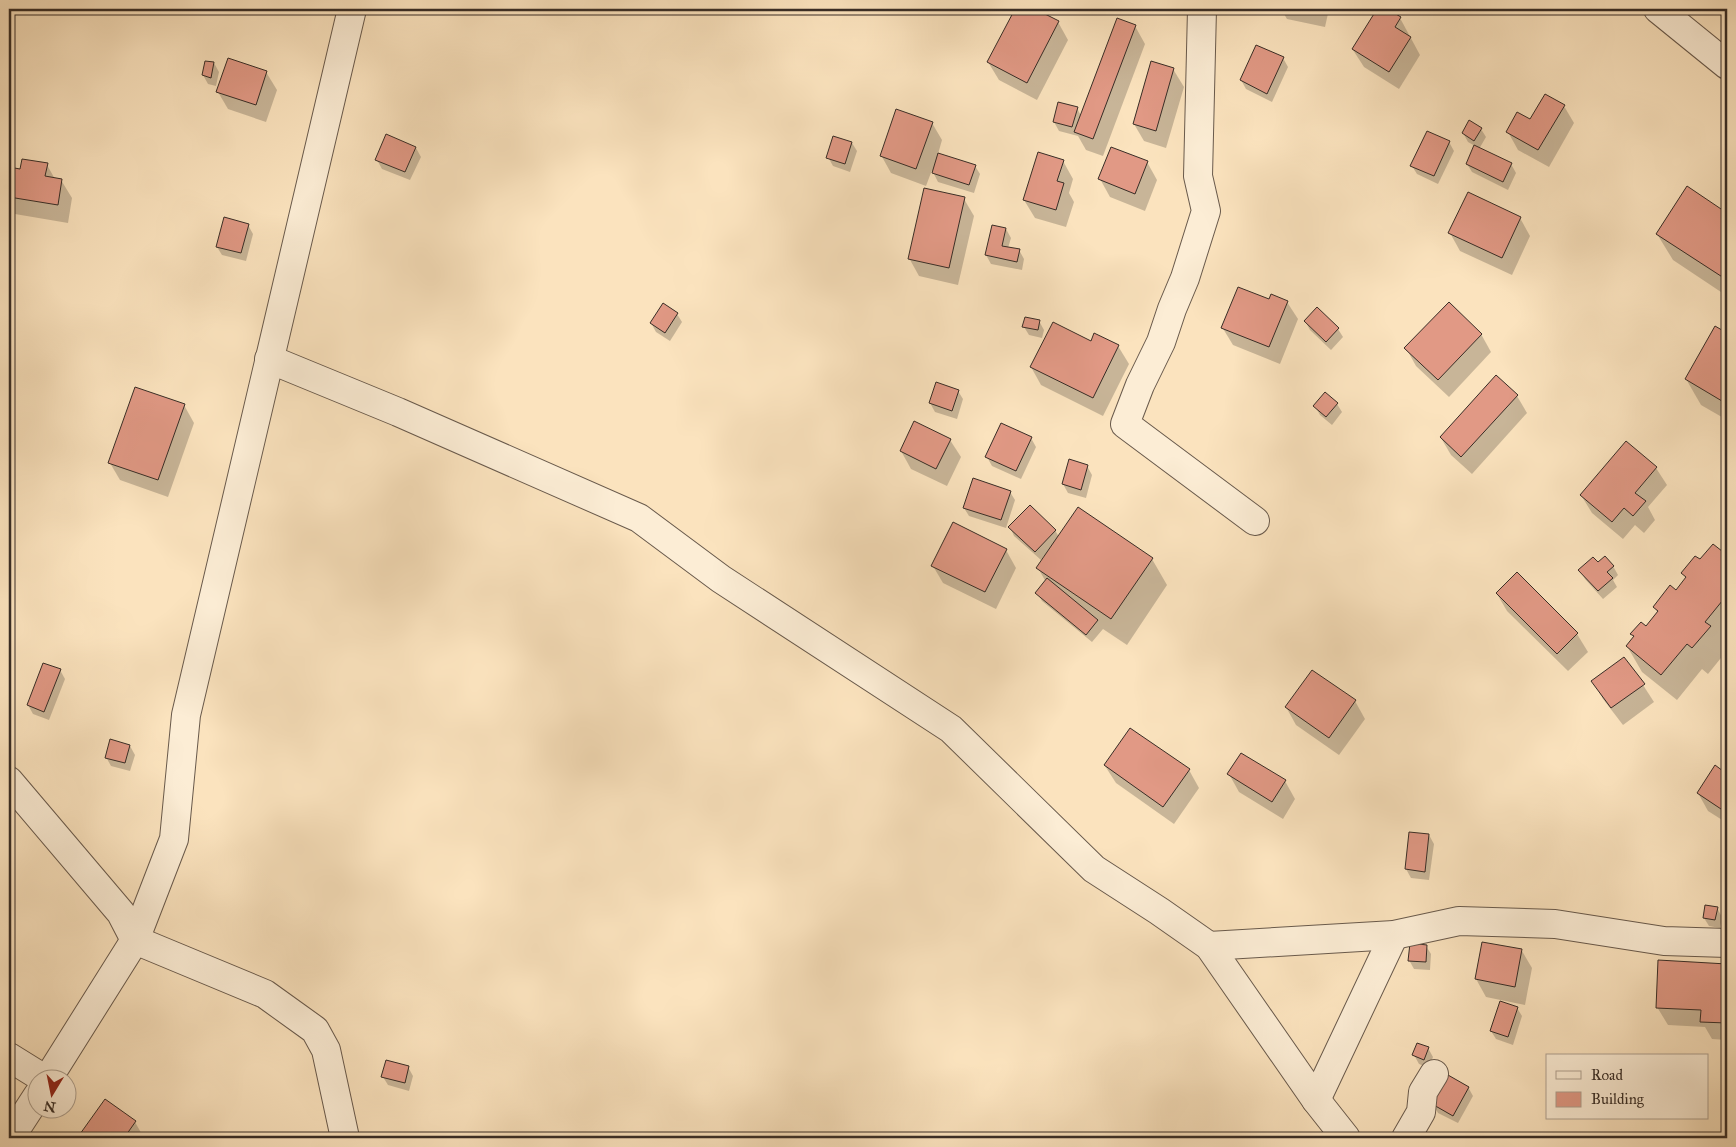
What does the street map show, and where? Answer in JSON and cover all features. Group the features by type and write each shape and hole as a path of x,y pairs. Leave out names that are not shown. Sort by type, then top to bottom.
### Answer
{"street":[{"path":"53,1070 135,940 174,839 186,715 352,9"},
{"path":"1202,9 1198,176 1206,211 1185,278 1161,342 1140,385 1125,424 1256,521"},
{"path":"1658,9 1727,66"},
{"path":"269,359 398,412 639,518 720,579 951,729 1094,869 1209,946 1316,1100 1346,1138"},
{"path":"9,780 121,913 135,940 265,994 315,1030 326,1050 345,1138"},
{"path":"1209,946 1394,935 1459,921 1555,924 1664,941 1727,943"},
{"path":"1316,1100 1394,935"},
{"path":"9,1057 30,1070"},
{"path":"1406,1138 1421,1112 1423,1092 1434,1074"},
{"path":"10,1138 28,1110"}],"building":[{"path":"1015,9 1035,9 1059,21 1027,83 987,62"},
{"path":"1377,9 1387,9 1401,17 1395,27 1411,37 1389,72 1352,49"},
{"path":"1117,18 1136,25 1093,139 1074,132"},
{"path":"1256,45 1284,57 1267,94 1240,80"},
{"path":"228,58 267,71 256,105 216,92"},
{"path":"205,61 214,62 211,78 202,75"},
{"path":"1151,61 1174,68 1156,131 1133,124"},
{"path":"1545,94 1565,105 1538,150 1506,132 1517,112 1530,119"},
{"path":"1058,102 1078,107 1072,127 1053,122"},
{"path":"896,109 933,122 916,169 880,156"},
{"path":"1469,120 1482,128 1474,141 1462,133"},
{"path":"1427,131 1450,141 1434,176 1410,166"},
{"path":"386,134 416,147 405,172 375,160"},
{"path":"833,136 852,142 845,164 826,158"},
{"path":"1474,145 1512,163 1503,182 1466,164"},
{"path":"1111,147 1148,161 1135,194 1098,179"},
{"path":"1038,152 1064,160 1057,181 1064,183 1056,210 1023,200"},
{"path":"938,153 976,165 969,185 932,173"},
{"path":"22,159 48,163 45,176 62,179 58,205 9,197 9,167 20,169"},
{"path":"1687,186 1727,213 1727,280 1656,234"},
{"path":"924,188 965,197 949,268 908,259"},
{"path":"1468,192 1521,217 1502,258 1448,233"},
{"path":"224,217 249,224 241,253 216,247"},
{"path":"992,225 1006,228 1002,246 1020,249 1017,262 985,255"},
{"path":"1238,287 1269,299 1271,294 1288,301 1269,347 1221,328"},
{"path":"1449,302 1482,334 1438,380 1404,348"},
{"path":"663,303 678,313 665,333 650,323"},
{"path":"1317,307 1339,328 1326,342 1304,321"},
{"path":"1025,317 1040,320 1038,330 1022,327"},
{"path":"1053,322 1091,341 1094,333 1119,345 1093,398 1030,367"},
{"path":"1715,326 1727,333 1727,404 1685,379"},
{"path":"1496,375 1518,395 1461,457 1440,437"},
{"path":"936,382 959,390 952,411 929,403"},
{"path":"135,387 185,404 158,480 108,463"},
{"path":"1325,392 1338,403 1326,417 1313,406"},
{"path":"914,421 951,439 936,469 900,451"},
{"path":"1001,423 1032,437 1016,471 985,457"},
{"path":"1626,441 1657,467 1635,493 1646,501 1633,516 1624,508 1612,522 1580,495"},
{"path":"1069,459 1088,465 1081,490 1062,484"},
{"path":"973,478 1011,491 1001,520 963,508"},
{"path":"1030,505 1056,530 1035,552 1008,527"},
{"path":"1078,507 1153,558 1111,619 1036,568"},
{"path":"953,522 1007,549 985,592 931,566"},
{"path":"1713,544 1727,555 1727,595 1705,622 1711,626 1692,648 1687,644 1661,675 1626,646 1634,636 1630,634 1641,622 1646,626 1658,611 1653,607 1670,585 1676,590 1686,577 1681,573 1695,556 1700,559"},
{"path":"1605,556 1614,566 1607,572 1613,578 1598,591 1578,570 1593,557 1598,562"},
{"path":"1517,572 1578,633 1557,654 1496,593"},
{"path":"1047,578 1098,620 1086,635 1035,593"},
{"path":"1624,657 1645,684 1611,708 1591,681"},
{"path":"43,663 61,669 44,712 27,705"},
{"path":"1312,670 1356,700 1329,738 1285,707"},
{"path":"1130,728 1190,769 1163,807 1104,765"},
{"path":"110,739 130,745 125,763 105,758"},
{"path":"1241,753 1286,780 1272,802 1227,774"},
{"path":"1715,765 1727,774 1727,813 1697,793"},
{"path":"1409,832 1429,834 1425,872 1405,869"},
{"path":"1705,905 1718,907 1715,920 1703,918"},
{"path":"1482,942 1522,949 1515,987 1475,979"},
{"path":"1410,943 1427,945 1426,962 1408,961"},
{"path":"1658,960 1727,964 1727,1023 1700,1022 1701,1010 1656,1008"},
{"path":"1500,1001 1518,1007 1508,1037 1490,1031"},
{"path":"1417,1043 1429,1047 1424,1060 1412,1055"},
{"path":"386,1060 409,1066 405,1083 381,1077"},
{"path":"1448,1075 1469,1087 1453,1116 1432,1104"},
{"path":"105,1099 136,1121 124,1138 85,1138 80,1134"}]}
